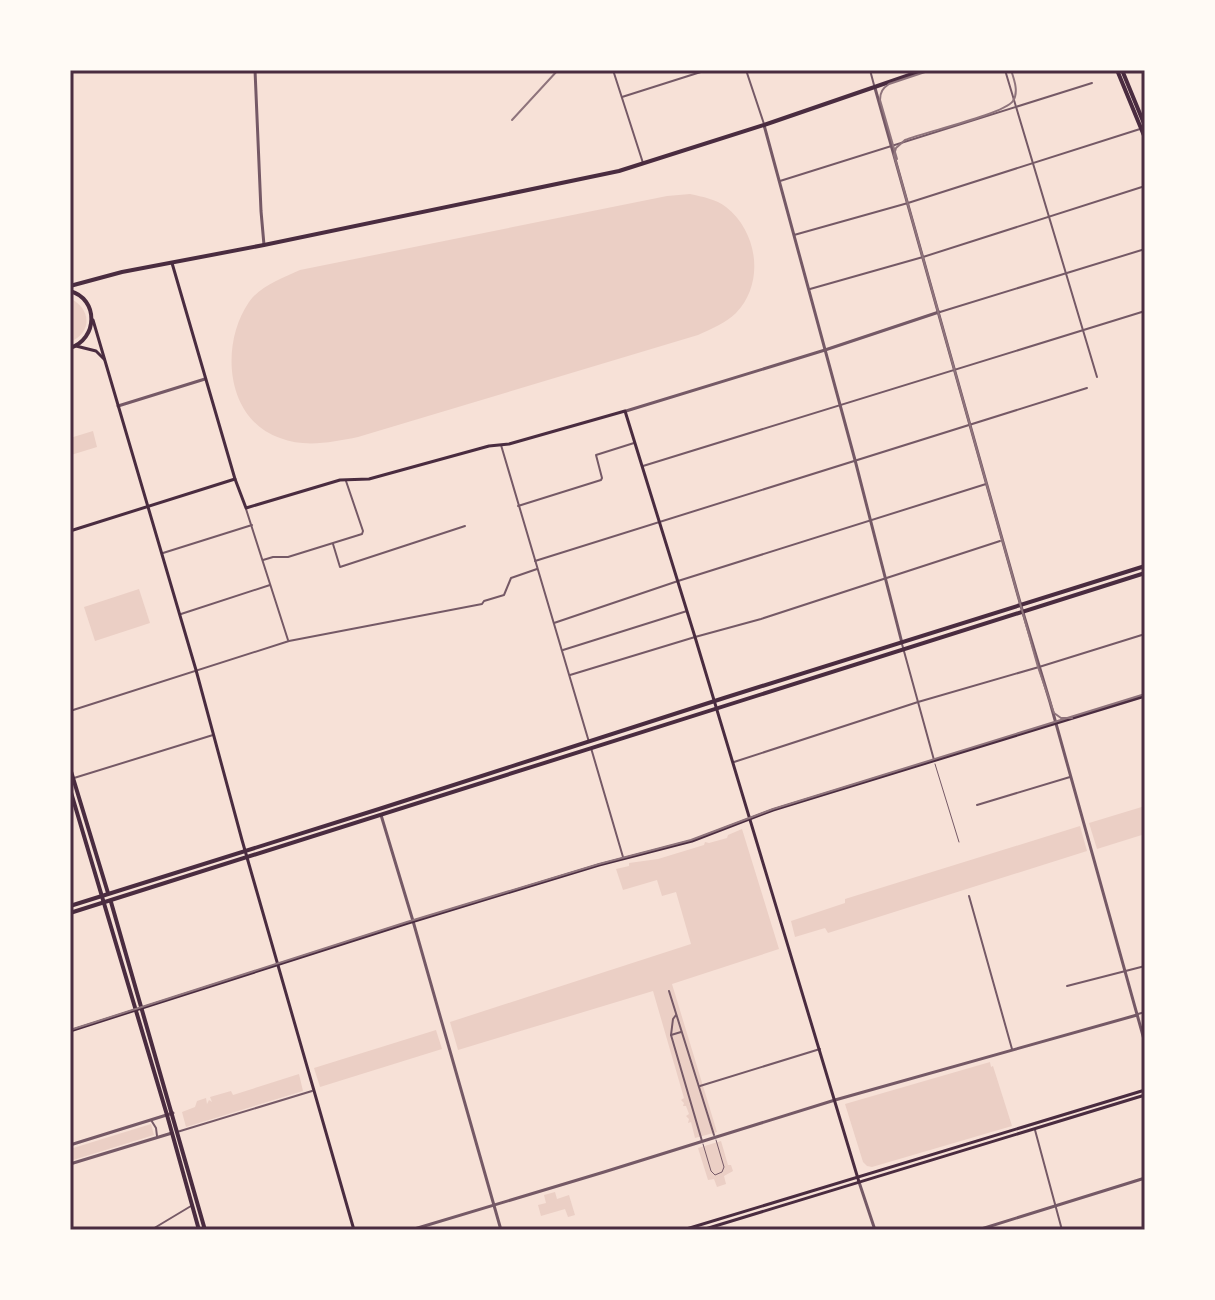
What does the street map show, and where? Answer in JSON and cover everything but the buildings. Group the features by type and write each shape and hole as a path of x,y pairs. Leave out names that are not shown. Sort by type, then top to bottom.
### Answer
{"main road":[{"path":"70,288 122,272 605,174 764,125 924,70"},
{"path":"1120,70 1145,138"},
{"path":"172,263 246,508 345,480 369,479 625,411 858,1180"},
{"path":"70,288 84,298 106,362 354,1230"},
{"path":"73,347 88,333 93,320"},
{"path":"73,347 96,351 106,362"},
{"path":"70,531 235,479"},
{"path":"70,906 381,815 591,749 1145,566"},
{"path":"1021,608 1145,573"},
{"path":"70,913 589,741 903,646"},
{"path":"70,1031 413,922 624,858 692,841 773,810 1145,696"},
{"path":"70,768 205,1230"},
{"path":"70,789 135,1011 170,1114"},
{"path":"683,1230 1034,1129 1145,1092"},
{"path":"702,1230 1145,1092"},
{"path":"175,1132 199,1230"}],"street":[{"path":"255,70 264,245"},
{"path":"613,70 643,163"},
{"path":"622,97 707,70"},
{"path":"746,70 841,406 934,760"},
{"path":"870,70 1145,1043"},
{"path":"1005,70 1097,377"},
{"path":"779,182 1092,83"},
{"path":"794,236 1034,164 1143,127"},
{"path":"809,290 924,257 1145,186"},
{"path":"625,411 1145,249"},
{"path":"642,466 1145,311"},
{"path":"118,406 205,379"},
{"path":"535,561 1087,388"},
{"path":"518,506 601,480 596,455 635,443"},
{"path":"500,445 624,858"},
{"path":"263,560 288,557 363,533 345,480"},
{"path":"554,623 987,483"},
{"path":"246,508 289,641"},
{"path":"162,554 252,525"},
{"path":"333,543 340,567 465,526"},
{"path":"570,675 761,619 1003,541"},
{"path":"70,711 289,641 482,604 504,595 511,578 537,569"},
{"path":"180,615 271,585"},
{"path":"562,650 687,611"},
{"path":"733,762 918,702 1145,634"},
{"path":"73,778 214,734"},
{"path":"977,805 1070,777"},
{"path":"381,815 501,1230"},
{"path":"969,896 1012,1050"},
{"path":"1067,986 1145,966"},
{"path":"669,991 715,1138"},
{"path":"411,1230 835,1100 1145,1012"},
{"path":"677,1014 673,1019 671,1035 702,1142"},
{"path":"671,1035 682,1032"},
{"path":"699,1086 820,1049"},
{"path":"70,1164 314,1090"},
{"path":"70,1145 170,1114"},
{"path":"151,1120 157,1137"},
{"path":"1034,1129 1062,1230"},
{"path":"978,1230 1145,1178"},
{"path":"858,1180 875,1230"},
{"path":"151,1230 192,1205"}],"lane":[{"path":"934,760 959,842"},
{"path":"702,1142 711,1171 719,1174 724,1167 715,1138"}],"shaded area":[{"path":"690,194 718,202 737,218 751,244 754,258 754,273 745,301 736,313 718,326 698,335 358,437 329,442 299,443 280,438 248,415 238,398 232,358 240,319 254,296 286,276 300,270 667,196"},
{"path":"70,298 82,308 86,327 70,342"},
{"path":"93,431 97,447 71,455 70,438"},
{"path":"139,589 150,623 95,641 84,607"},
{"path":"1145,806 1145,834 1097,849 1089,823"},
{"path":"1080,826 1087,851 828,933 825,928 795,937 791,921 845,903 845,899"},
{"path":"742,829 779,949 672,984 717,1132 695,1138 691,1122 688,1123 686,1116 689,1114 681,1100 684,1098 653,991 458,1050 450,1022 691,944 676,892 662,896 657,880 623,890 616,869 727,838"},
{"path":"436,1030 442,1049 320,1087 314,1068"},
{"path":"990,1062 1012,1126 872,1167 863,1162 845,1104"},
{"path":"299,1074 303,1091 186,1127 182,1112 195,1107 197,1101 206,1098 207,1104 209,1100 212,1102 210,1097 231,1091 233,1095"},
{"path":"151,1124 154,1135 70,1161 70,1149"},
{"path":"721,1141 728,1165 733,1171 724,1176 726,1184 717,1187 714,1179 708,1180 698,1148"},
{"path":"555,1192 557,1199 569,1195 575,1215 568,1217 565,1209 541,1216 538,1205 546,1203 544,1195"}],"tram line":[{"path":"897,159 880,100 881,92 889,84 931,70"},
{"path":"1011,70 1016,94 1007,106 905,140 896,148 894,155 1038,667 1054,713 1061,718 1072,718"},
{"path":"70,1030 407,922 599,864 691,840 773,809 1145,694"}],"railway":[{"path":"512,120 558,70"}]}
